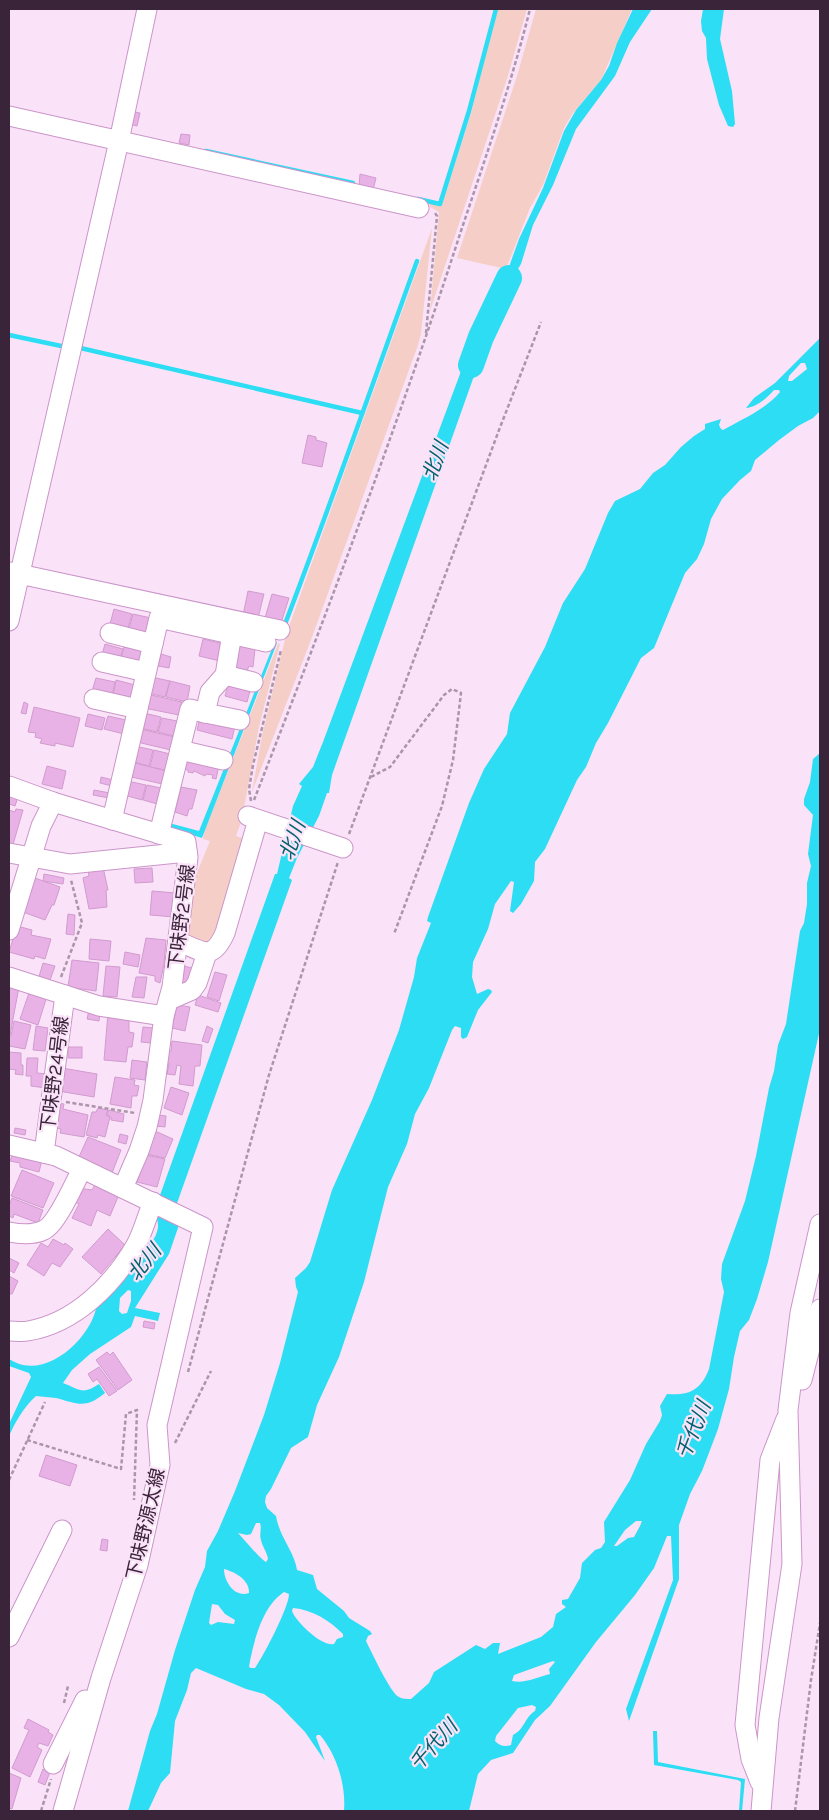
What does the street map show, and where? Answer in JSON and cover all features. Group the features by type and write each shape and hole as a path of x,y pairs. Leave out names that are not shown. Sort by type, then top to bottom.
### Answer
{"street":[{"path":"9,622 15,573 119,141 148,9"},
{"path":"9,116 419,208"},
{"path":"15,573 273,636"},
{"path":"112,820 159,618 232,634 273,636"},
{"path":"110,633 153,644"},
{"path":"206,713 210,692 225,676 232,634"},
{"path":"102,662 146,672"},
{"path":"225,676 253,682"},
{"path":"94,699 138,709"},
{"path":"159,834 190,709 240,720"},
{"path":"180,750 223,760"},
{"name":"下味野2号線","path":"9,786 53,802 186,842 187,852 179,942 149,1116 139,1150 122,1188"},
{"path":"9,930 41,826 53,802"},
{"path":"179,942 207,953 215,950 220,945 258,817 344,848"},
{"path":"9,853 66,863 187,852"},
{"path":"9,977 99,1006 167,1008 195,987 207,953"},
{"name":"下味野24号線","path":"44,1153 60,994"},
{"path":"9,1145 56,1156 154,1202 137,1243 108,1286 71,1315 27,1332 9,1331"},
{"path":"9,1232 29,1234 45,1230 54,1219 82,1169"},
{"name":"下味野源太線","path":"63,1811 99,1684 138,1565 160,1465 157,1425 203,1227 154,1202"},
{"path":"761,1811 769,1718 792,1564 788,1416 800,1313 820,1224"},
{"path":"762,1785 751,1758 745,1725 770,1460 797,1398 820,1309"},
{"path":"9,1637 62,1530"},
{"path":"53,1764 89,1692 99,1684"}],"path":[{"path":"258,817 304,671 426,338 514,72 530,9"},
{"path":"419,208 434,212 437,216 426,338"},
{"path":"187,1375 269,1075 344,848 541,322"},
{"path":"258,817 249,789 284,636 273,636"},
{"path":"370,778 390,767 444,695 452,689 461,693 453,760 442,806 394,934"},
{"path":"60,994 82,923 81,913 66,863"},
{"path":"50,1100 149,1116"},
{"path":"160,1465 177,1440 212,1371"},
{"path":"9,1480 45,1402"},
{"path":"27,1440 121,1469 126,1414 137,1410 134,1504"},
{"path":"795,1811 820,1623"}],"shaded area":[{"path":"497,9 527,9 507,79 430,311 439,212 430,207 429,202 442,205 471,113"},
{"path":"536,9 632,9 601,80 573,113 564,128 543,185 530,208 506,269 457,258 517,76"},
{"path":"432,228 421,334 418,345 311,640 252,792 262,736 286,635"},
{"path":"278,644 280,644 259,727 242,819 236,836 242,838 245,831 219,943 186,942 191,887 210,841 203,839 204,832"}],"water":[{"path":"633,9 652,9 630,42 615,76 576,129 553,185 533,225 521,264 510,282 506,281 519,239 543,188 564,131 576,110 601,80 609,66 617,43"},
{"path":"703,9 724,9 720,39 732,91 735,124 733,127 728,126 719,105 707,59 706,38 702,31 701,21"},
{"path":"476,331 490,331 332,775 329,793 327,793 319,816 297,858 289,878 292,880 176,1206 180,1222 169,1254 135,1308 160,1313 158,1321 135,1316 131,1327 90,1354 72,1370 63,1383 81,1390 89,1389 99,1384 105,1393 92,1401 82,1404 36,1396 20,1415 9,1436 9,1424 31,1377 29,1373 9,1366 9,1359 23,1365 36,1366 60,1356 72,1347 89,1325 95,1314 97,1302 155,1237 158,1224 157,1219 154,1217 159,1198 275,874 277,874 293,806 302,786 299,784 313,767","holes":["128,1290 131,1291 131,1301 127,1313 122,1314 119,1311 120,1298"]},
{"name":"千代川","path":"820,338 820,411 813,418 779,440 755,460 751,471 722,499 711,519 704,544 697,559 685,573 654,648 641,658 596,743 586,767 577,780 545,849 535,862 534,881 521,904 513,913 510,911 514,882 511,881 495,904 488,929 473,962 472,977 477,994 488,989 492,992 478,1010 467,1037 463,1039 461,1037 461,1028 455,1026 452,1030 429,1088 415,1114 407,1144 388,1187 364,1282 339,1357 317,1405 308,1437 291,1448 266,1496 265,1502 267,1508 276,1516 297,1570 313,1575 317,1589 344,1611 349,1618 370,1631 372,1634 368,1636 366,1641 386,1681 400,1698 411,1699 429,1683 434,1672 476,1645 485,1649 493,1643 500,1643 498,1654 541,1637 553,1627 556,1614 566,1607 562,1604 562,1600 568,1599 580,1578 582,1563 595,1550 601,1548 605,1542 604,1522 630,1480 646,1444 660,1421 662,1415 660,1406 667,1394 688,1393 698,1387 709,1369 724,1292 721,1279 722,1264 745,1201 778,1045 786,1024 800,931 804,923 807,904 807,883 811,866 808,854 813,815 804,805 804,799 810,782 813,759 820,753 820,1029 768,1262 749,1320 740,1331 729,1389 718,1429 679,1525 679,1579 629,1721 626,1709 673,1580 671,1536 667,1536 654,1568 635,1595 596,1642 550,1706 535,1720 513,1753 491,1760 478,1774 469,1811 344,1811 342,1781 336,1761 320,1735 316,1737 325,1761 305,1732 279,1705 264,1694 246,1689 196,1668 191,1673 187,1690 175,1721 170,1773 161,1783 148,1811 128,1811 175,1650 195,1590 205,1567 207,1551 218,1531 235,1491 264,1415 280,1363 298,1292 295,1278 310,1262 332,1190 372,1100 399,1030 414,977 417,958 431,923 427,921 428,917 469,803 484,769 507,734 510,713 545,647 563,603 585,569 608,513 615,501 640,489 653,473 665,465 681,447 705,429 705,424 721,419 719,425 723,430 768,404 780,392 779,390 774,390 758,404 746,408 754,398 775,383","holes":["801,363 805,363 807,369 792,381 788,381 789,376","636,1521 642,1521 634,1537 628,1538 614,1546 625,1530","256,1523 260,1523 260,1538 268,1559 266,1562 238,1533 251,1534","224,1569 237,1574 244,1580 249,1588 249,1593 244,1594 235,1591 226,1579","284,1592 289,1594 281,1620 270,1642 255,1668 251,1668 249,1667 257,1632 271,1605","212,1604 218,1605 225,1614 235,1620 234,1624 218,1622 211,1625 209,1623","293,1608 314,1613 332,1624 343,1634 343,1637 337,1639 334,1644 323,1642 310,1633 294,1616","553,1661 555,1662 549,1669 550,1674 517,1682 512,1681 514,1675","532,1705 536,1707 520,1730 513,1735 511,1745 502,1746 495,1741 496,1736 518,1708"]},
{"path":"275,641 277,643 202,838 165,827 169,823 199,831"},
{"path":"653,1731 657,1731 658,1762 745,1779 742,1811 739,1811 741,1782 738,1780 654,1765"}],"building":[{"path":"129,111 140,113 137,126 126,123"},
{"path":"181,134 190,135 189,145 179,143"},
{"path":"360,174 376,178 373,190 359,187"},
{"path":"308,435 316,437 316,440 327,443 322,467 302,463"},
{"path":"248,591 264,594 258,618 243,615"},
{"path":"272,594 289,598 281,623 265,618"},
{"path":"114,609 132,614 128,628 110,624"},
{"path":"133,614 151,618 147,632 129,629"},
{"path":"203,639 224,644 220,661 199,656"},
{"path":"105,644 123,649 119,663 101,658"},
{"path":"239,646 255,649 253,667 249,666 247,671 235,668"},
{"path":"124,647 143,651 139,668 120,663"},
{"path":"161,654 171,657 169,668 158,666"},
{"path":"151,677 170,681 165,697 148,693"},
{"path":"96,678 115,682 112,696 92,691"},
{"path":"116,680 135,685 131,700 113,696"},
{"path":"170,681 190,686 187,702 166,697"},
{"path":"229,681 251,687 247,702 225,696"},
{"path":"147,694 186,703 184,716 144,708"},
{"path":"24,702 28,704 26,714 21,713"},
{"path":"34,707 80,718 73,747 55,743 55,746 40,743 42,739 35,737 36,733 28,732"},
{"path":"144,713 161,717 157,732 140,728"},
{"path":"88,714 105,718 102,730 85,726"},
{"path":"108,716 126,720 124,734 104,729"},
{"path":"162,718 182,722 178,737 158,732"},
{"path":"200,718 235,726 232,739 197,730"},
{"path":"140,729 179,738 175,751 137,742"},
{"path":"135,746 153,750 149,766 131,761"},
{"path":"154,750 174,755 170,771 150,767"},
{"path":"187,758 219,765 216,779 212,778 213,775 206,774 205,776 194,771 193,773 188,772 188,770 184,769"},
{"path":"131,762 170,772 167,785 127,776"},
{"path":"47,766 66,771 62,789 42,784"},
{"path":"101,777 113,780 112,786 100,783"},
{"path":"127,781 146,785 142,800 124,795"},
{"path":"147,785 165,789 161,805 143,800"},
{"path":"181,787 197,790 192,809 189,809 187,816 175,812"},
{"path":"94,790 110,793 109,798 93,795"},
{"path":"9,794 18,797 15,806 9,804"},
{"path":"16,809 23,810 12,848 9,847 9,810 15,812"},
{"path":"103,867 108,890 106,890 107,907 89,909 83,878 89,876 88,869"},
{"path":"152,868 153,882 135,883 134,869"},
{"path":"44,874 64,878 63,884 43,881"},
{"path":"35,878 60,887 54,905 52,905 45,920 23,912"},
{"path":"152,891 176,893 174,917 150,915"},
{"path":"68,914 75,915 74,935 66,934"},
{"path":"17,926 32,930 31,935 51,939 45,959 35,956 34,959 9,952"},
{"path":"146,938 166,940 160,983 155,981 155,976 139,973"},
{"path":"90,939 111,941 109,961 89,959"},
{"path":"125,952 140,955 138,967 123,964"},
{"path":"72,960 99,963 96,991 68,987"},
{"path":"43,963 55,966 49,983 38,980"},
{"path":"106,966 120,967 117,997 103,996"},
{"path":"184,966 196,969 179,992"},
{"path":"215,972 227,975 219,1001 207,997"},
{"path":"136,977 147,977 144,998 132,997"},
{"path":"9,985 19,987 10,1035 9,1034"},
{"path":"30,990 47,996 38,1025 20,1019"},
{"path":"198,995 221,1003 218,1012 195,1005"},
{"path":"177,1005 190,1007 185,1031 172,1028"},
{"path":"89,1010 100,1012 99,1021 87,1019"},
{"path":"108,1013 129,1019 129,1032 134,1033 132,1047 128,1047 126,1062 104,1060"},
{"path":"14,1021 31,1025 25,1049 9,1046 9,1035 11,1036"},
{"path":"36,1026 48,1028 45,1051 33,1050"},
{"path":"207,1026 213,1029 208,1043 202,1041"},
{"path":"143,1027 153,1028 151,1043 141,1042"},
{"path":"172,1041 202,1045 200,1066 195,1066 193,1086 179,1084 181,1066 177,1065 175,1075 167,1074 169,1063 165,1063 168,1051 171,1051"},
{"path":"68,1047 82,1047 82,1058 68,1058"},
{"path":"9,1052 21,1053 23,1075 15,1074 16,1070 9,1069"},
{"path":"27,1058 38,1058 37,1073 47,1074 46,1088 31,1086 31,1076 26,1076"},
{"path":"132,1060 147,1062 145,1080 130,1078"},
{"path":"62,1068 97,1074 94,1097 58,1091"},
{"path":"115,1077 135,1080 134,1085 139,1086 137,1096 132,1096 131,1108 110,1104"},
{"path":"171,1087 189,1093 182,1115 164,1108"},
{"path":"57,1103 64,1104 63,1109 88,1115 84,1137 60,1133 61,1129 55,1128"},
{"path":"98,1108 108,1110 106,1115 110,1117 105,1137 98,1135 97,1138 86,1135 92,1112 96,1112"},
{"path":"109,1110 124,1114 123,1122 111,1120 111,1117 107,1115"},
{"path":"158,1115 166,1116 165,1127 156,1126"},
{"path":"15,1128 26,1130 25,1135 14,1133"},
{"path":"155,1131 173,1139 165,1158 146,1154"},
{"path":"120,1134 128,1136 126,1144 118,1142"},
{"path":"88,1137 121,1150 112,1173 78,1159"},
{"path":"13,1153 42,1160 39,1172 20,1167 20,1163 10,1161"},
{"path":"146,1155 165,1159 157,1187 137,1182"},
{"path":"22,1170 54,1183 43,1208 11,1196"},
{"path":"96,1183 120,1192 110,1216 97,1210 91,1226 72,1218 79,1204 73,1201 78,1188 92,1190"},
{"path":"12,1198 43,1210 38,1223 14,1214 13,1218 9,1216 9,1206"},
{"path":"108,1229 125,1245 101,1274 82,1257"},
{"path":"53,1239 64,1245 65,1243 73,1249 60,1267 52,1263 44,1276 27,1265 41,1243 48,1247"},
{"path":"9,1258 19,1263 14,1273 9,1270"},
{"path":"9,1276 18,1281 12,1294 9,1294"},
{"path":"144,1321 155,1323 154,1329 143,1327"},
{"path":"107,1352 110,1355 113,1352 132,1380 118,1390 96,1360"},
{"path":"99,1367 117,1391 109,1396 97,1379 93,1382 88,1374"},
{"path":"46,1455 77,1465 70,1486 39,1476"},
{"path":"102,1539 108,1540 107,1551 100,1550"},
{"path":"28,1719 49,1730 48,1732 53,1735 48,1746 39,1743 37,1747 42,1750 30,1777 12,1768 29,1730 24,1728"},
{"path":"43,1769 50,1772 45,1785 38,1782"},
{"path":"9,1773 21,1778 12,1809 9,1808"}],"waterway":[{"path":"418,199 440,204 469,111 496,9"},
{"path":"206,151 353,183"},
{"path":"285,624 417,261"},
{"name":"北川","path":"471,365 481,337 509,278"},
{"path":"9,335 66,347"},
{"path":"76,347 362,413"}]}
